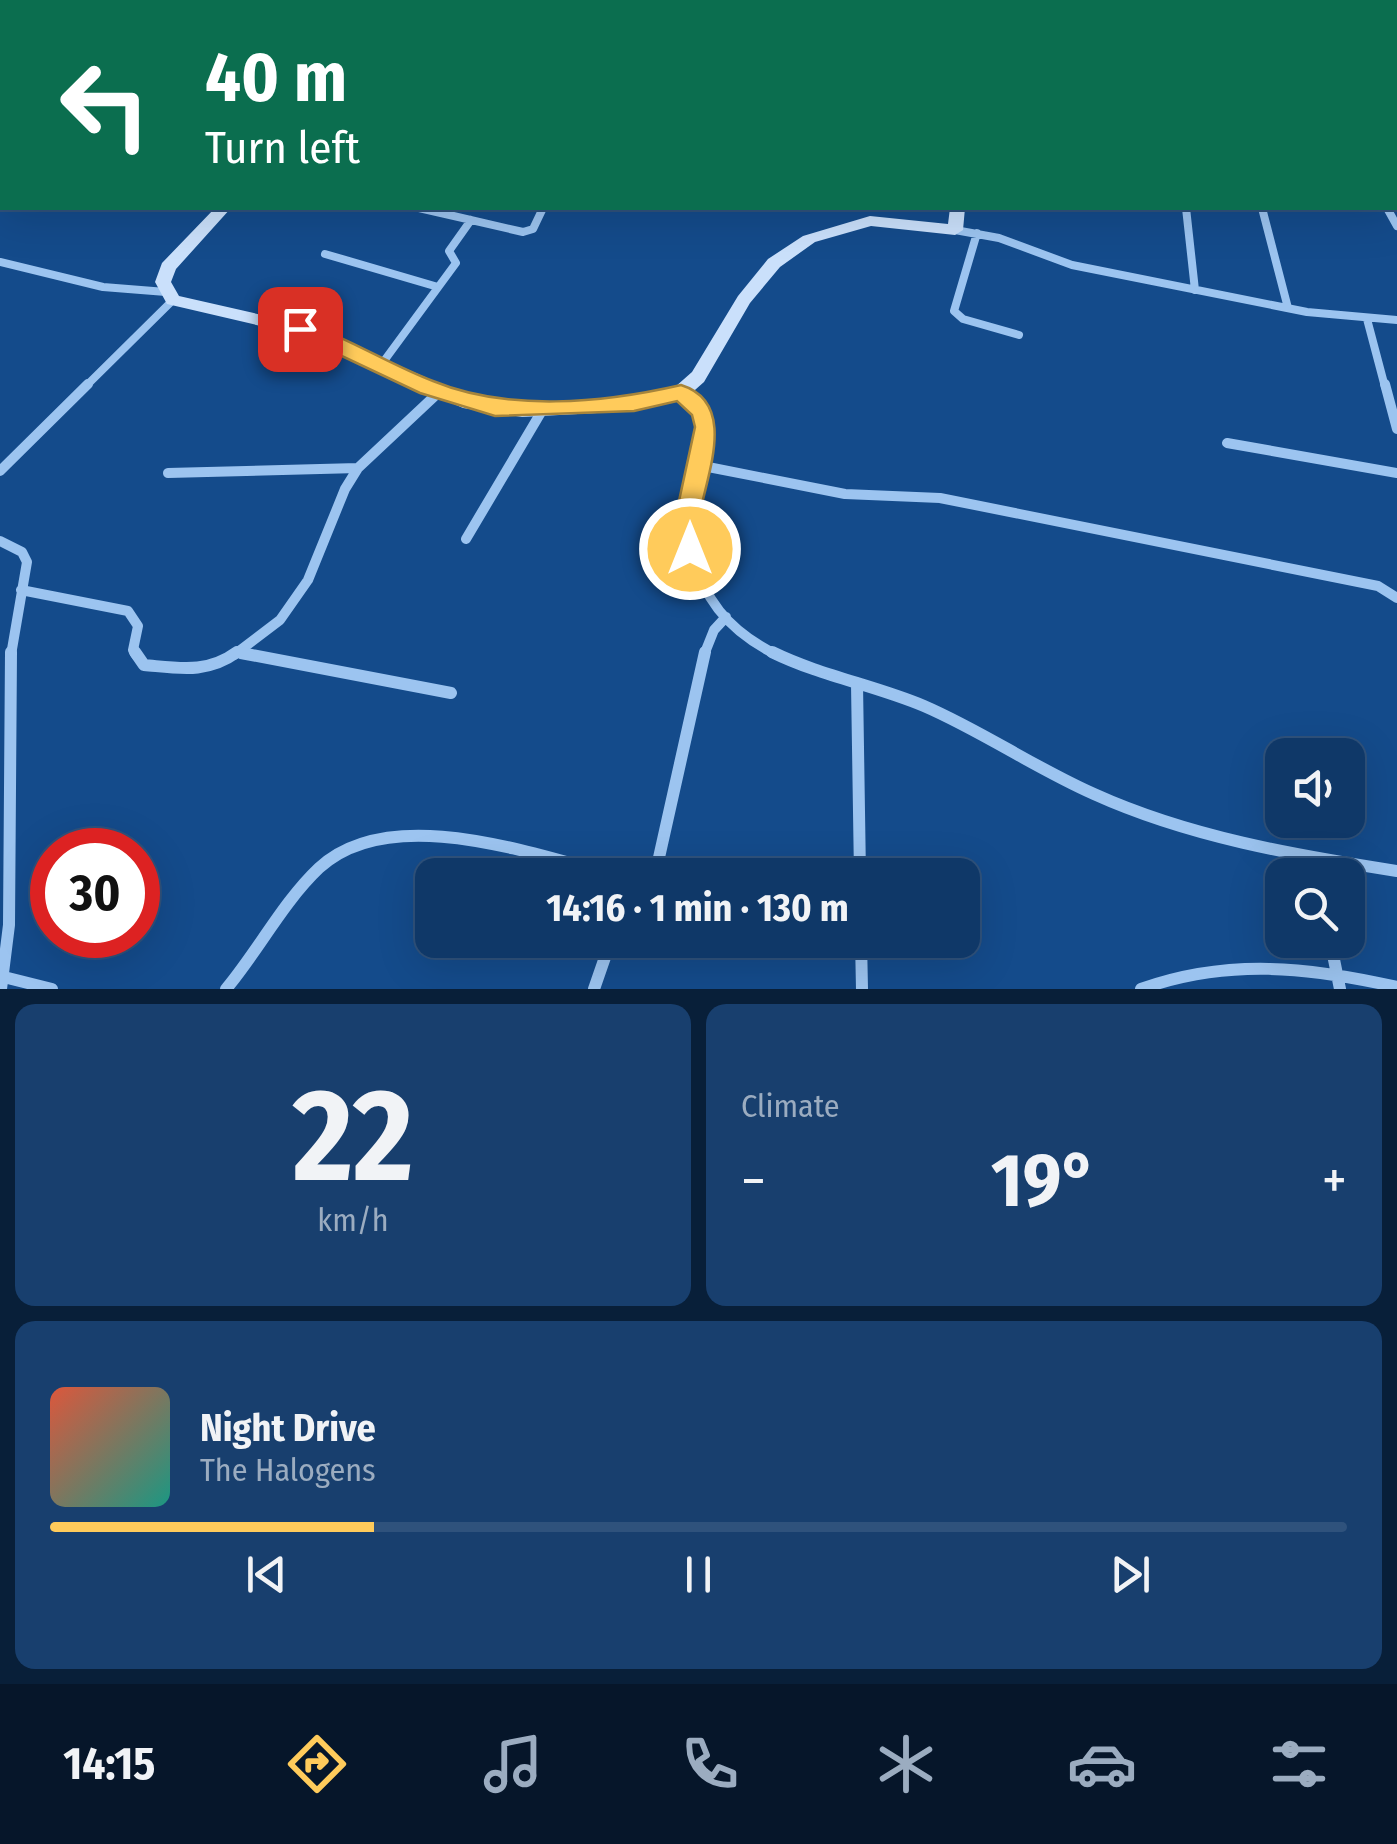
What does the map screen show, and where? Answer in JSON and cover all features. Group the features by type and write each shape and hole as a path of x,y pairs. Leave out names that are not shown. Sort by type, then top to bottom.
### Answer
{"street":[{"path":"170,296 163,282 168,268 221,210"},
{"path":"427,210 523,232 532,229 542,210"},
{"path":"956,230 957,210"},
{"path":"1186,210 1196,290"},
{"path":"1263,210 1288,308"},
{"path":"381,365 456,263 449,251 471,220"},
{"path":"0,262 104,288 170,296 300,329 440,392 495,408 634,404 681,392 698,377 744,300 789,250 830,230 870,220 977,233 1072,265 1288,308 1397,320"},
{"path":"977,233 954,311 963,319 1019,335"},
{"path":"326,254 438,287"},
{"path":"0,471 170,296"},
{"path":"1367,319 1397,430"},
{"path":"21,590 128,611 138,626 133,650 144,665 200,670 240,652 280,620 296,600 308,580 344,489 358,468 440,392"},
{"path":"681,392 702,412 706,427 686,524 690,549 726,617 750,640 796,664 948,717 1116,804 1210,835 1310,858"},
{"path":"466,539 542,409"},
{"path":"1227,443 1397,472"},
{"path":"698,465 845,494 940,498 1378,586 1397,598"},
{"path":"168,473 358,468"},
{"path":"0,541 22,552 27,562 11,654 5,790 10,925 1,980 52,989"},
{"path":"659,858 705,651 714,630 726,617"},
{"path":"240,652 451,693"},
{"path":"857,684 860,858"},
{"path":"226,989 303,885 332,856 358,843 392,836 471,842 540,858"},
{"path":"1365,866 1397,871"},
{"path":"594,989 605,958"},
{"path":"861,958 862,989"},
{"path":"1333,958 1340,989"},
{"path":"1140,989 1200,969 1250,965 1336,972 1397,986"}],"route":[{"path":"300,329 428,388 495,408 634,404 681,392 702,412 706,427 688,506 690,549"}]}
